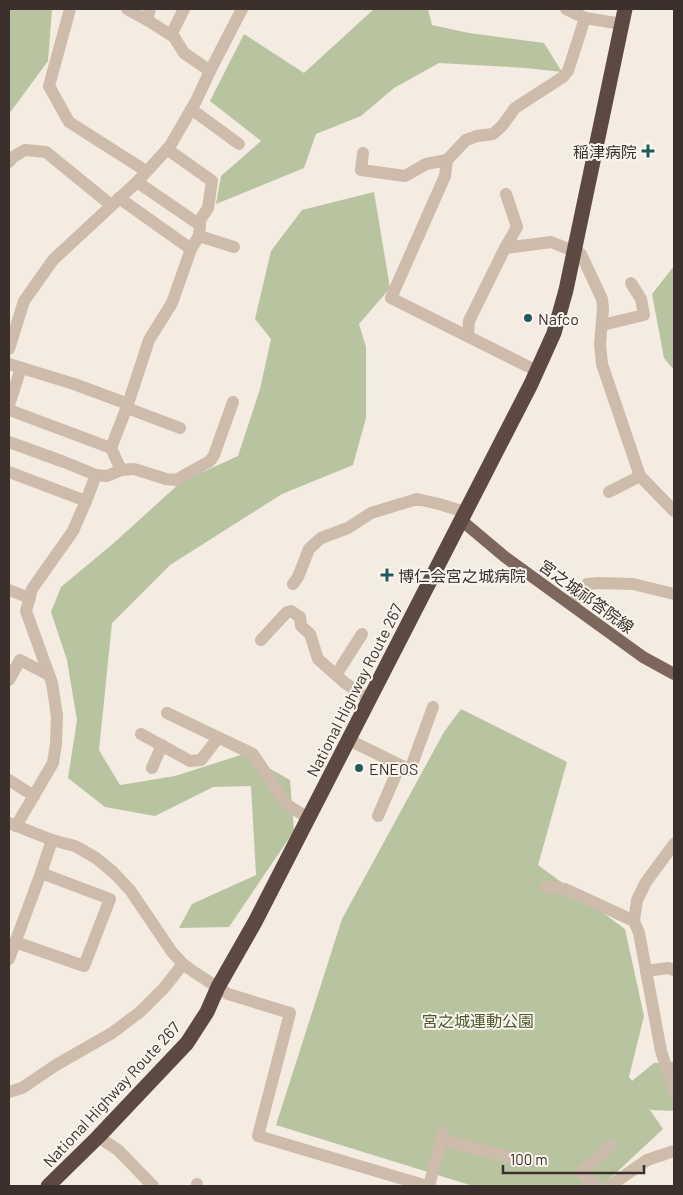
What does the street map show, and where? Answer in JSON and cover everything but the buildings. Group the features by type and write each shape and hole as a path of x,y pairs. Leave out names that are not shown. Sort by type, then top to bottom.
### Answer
{"highway":[{"name":"National Highway Route 267","path":"48,1186 186,1043 207,1012 218,987 255,922 537,371 554,333 561,311 625,9"}],"main road":[{"name":"宮之城祁答院線","path":"463,516 506,557 643,656 674,674"}],"street":[{"path":"70,9 49,86 69,122 146,171"},
{"path":"127,9 148,14 174,37 184,53 210,70"},
{"path":"171,35 184,9"},
{"path":"9,349 24,301 53,260 137,182 167,149 191,109 242,9"},
{"path":"566,9 585,18 622,24"},
{"path":"363,153 361,170 405,176 426,164 447,160 466,140 477,136 493,134 502,126 515,108 568,71 585,18"},
{"path":"191,109 239,144"},
{"path":"111,448 149,340 172,303 208,208 212,181 167,149"},
{"path":"9,162 13,157 25,150 46,152 115,201 191,249"},
{"path":"447,160 445,176 391,298 537,371"},
{"path":"137,182 199,230 234,247"},
{"path":"468,335 469,321 517,227 506,194"},
{"path":"505,248 551,242 575,250 584,257 602,299 600,344 602,364 640,476 674,511"},
{"path":"602,325 644,315 641,299 631,283"},
{"path":"121,470 111,448 12,411 9,406 15,366 74,384 180,428"},
{"path":"10,446 64,462 96,475 107,476 121,470 134,469 166,479 176,480 210,461 214,455 233,402"},
{"path":"9,472 86,501"},
{"path":"96,475 73,531 32,589 26,611 52,683 57,716 56,744 53,763 34,796 13,824 52,840 75,846 96,858 114,872 130,890 172,952 183,964 228,994 290,1013 258,1136 428,1186 442,1136 525,1161"},
{"path":"609,492 640,476"},
{"path":"293,584 298,577 309,549 321,538 348,528 371,512 418,498 439,504 463,516"},
{"path":"572,605 587,584 633,584 674,594"},
{"path":"9,590 30,598"},
{"path":"261,640 287,612 303,613 301,626 310,634 318,659 345,683 369,699"},
{"path":"336,675 362,634"},
{"path":"9,680 20,660 49,675"},
{"path":"348,740 410,770 433,707"},
{"path":"167,713 253,754 286,804 308,818"},
{"path":"141,734 190,760 201,760 218,738"},
{"path":"152,768 162,745"},
{"path":"378,816 400,765"},
{"path":"9,780 34,796"},
{"path":"9,959 42,873 52,840"},
{"path":"674,844 646,882 637,900 634,921 639,933 661,1051 674,1090"},
{"path":"15,942 84,966 110,898 42,873"},
{"path":"546,887 565,889 634,921"},
{"path":"9,1092 22,1088 56,1064 112,1033 140,1012 164,988 183,964"},
{"path":"646,971 668,968 674,970"},
{"path":"98,1136 118,1150 153,1186"},
{"path":"597,1186 581,1173 612,1146"},
{"path":"610,1186 647,1160 674,1151"}],"green space":[{"path":"9,9 52,9 48,61 9,114"},
{"path":"374,9 428,9 432,25 469,33 544,43 562,72 439,63 394,88 361,116 316,134 304,168 216,204 221,176 261,141 210,101 244,34 304,73"},
{"path":"374,192 390,288 359,324 366,347 366,418 353,465 282,494 170,565 112,623 99,750 120,785 175,776 244,754 290,780 294,831 229,927 179,928 192,904 256,875 251,786 213,787 155,816 105,807 68,778 77,720 67,660 51,612 61,587 115,542 181,482 238,456 260,389 271,339 255,319 271,251 302,210"},
{"path":"674,266 674,370 664,358 652,294"},
{"name":"宮之城運動公園","path":"461,709 567,762 538,865 625,929 644,1016 629,1077 632,1081 654,1063 674,1062 674,1111 651,1110 648,1107 663,1129 602,1186 473,1186 276,1125 342,919 444,732"}],"place":[{"name":"稲津病院","path":"648,151"},
{"name":"Nafco","path":"528,318"},
{"name":"博仁会宮之城病院","path":"387,575"},
{"name":"ENEOS","path":"359,768"}]}
